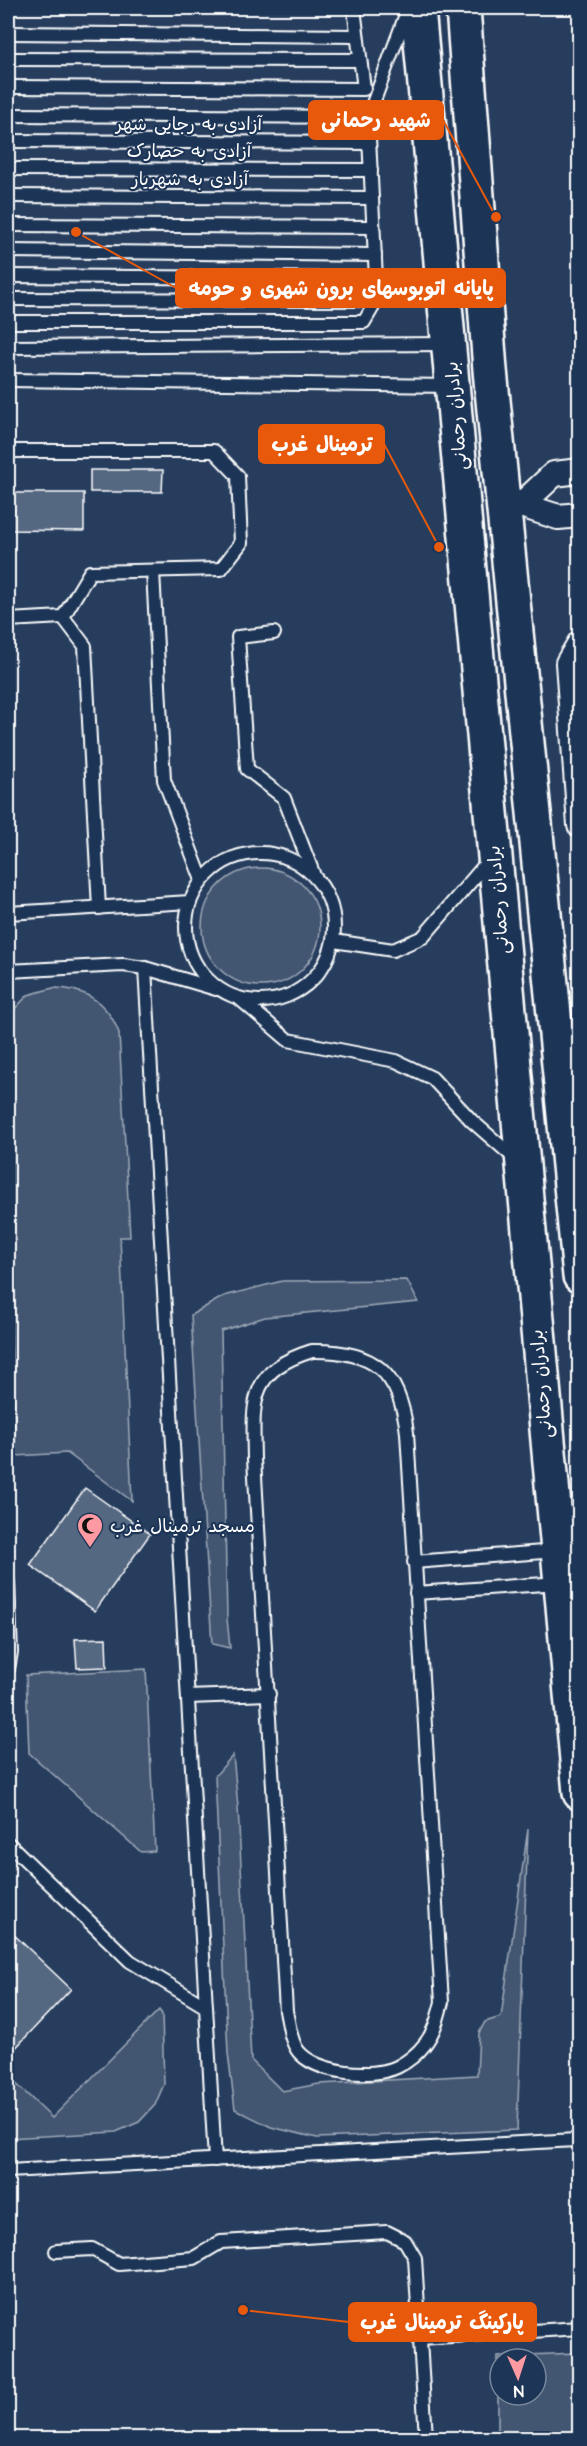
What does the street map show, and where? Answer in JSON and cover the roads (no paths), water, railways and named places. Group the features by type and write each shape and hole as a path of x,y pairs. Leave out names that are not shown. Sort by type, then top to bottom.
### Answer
{"main road":[{"name":"برادران رحمانی","path":"418,8 579,1793"},
{"path":"463,8 490,370 512,505 579,1276"}],"street":[{"path":"512,505 554,474 579,471"},
{"path":"512,505 558,517 579,515"},
{"path":"579,643 568,663 579,825"}],"lane":[{"path":"8,87 364,89 354,8"},
{"path":"8,322 364,322 377,300 368,117 408,8"},
{"path":"8,33 357,36"},
{"path":"8,59 360,60"},
{"path":"8,115 368,117"},
{"name":"آزادی به رجایی شهر","path":"8,141 369,143"},
{"name":"آزادی به حصارک","path":"8,168 371,170"},
{"name":"آزادی به شهریار","path":"8,196 372,198"},
{"path":"8,225 374,227"},
{"path":"8,251 375,255"},
{"path":"8,276 376,279"},
{"path":"8,300 377,300"},
{"path":"8,347 450,344"},
{"path":"8,380 453,386"},
{"path":"8,451 214,451 238,476 241,543 221,568 90,572 63,617"},
{"path":"153,571 164,780 202,880"},
{"path":"8,620 63,617"},
{"path":"63,617 85,646 99,908"},
{"path":"240,1000 273,1000 289,997 310,984 326,964 334,941 335,917 330,901 312,873 284,798 247,769 238,637 274,633"},
{"path":"218,989 200,972 189,950 185,926 190,902 202,880 221,864 243,854 276,855 292,860 312,873"},
{"path":"334,941 393,950 423,937 495,854"},
{"path":"8,913 190,902"},
{"path":"8,971 123,965 145,968 218,989 240,1000 288,1040 396,1061 432,1078 472,1121 521,1164"},
{"path":"145,968 215,2160"},
{"path":"312,1351 349,1354 369,1358 396,1389 405,1410 416,1593 442,2002 435,2027 425,2044 395,2068 335,2072 312,2064 297,2050 290,2031 254,1459 253,1407 261,1386 274,1366 312,1351"},
{"path":"414,1562 558,1567"},
{"path":"416,1593 558,1567"},
{"path":"8,1582 10,1652 8,1669"},
{"path":"188,1697 269,1694"},
{"path":"8,1843 130,1961 206,2007"},
{"path":"8,2171 576,2140"},
{"path":"56,2251 92,2249 119,2264 195,2258 221,2242 387,2232 405,2241 415,2258 426,2439"},
{"path":"420,2338 579,2328"}],"place":[{"name":"شهید رحمانی","path":"496,217"},
{"name":"پایانه اتوبوسهای برون شهری و حومه","path":"76,232"},
{"name":"ترمینال غرب","path":"439,547"},
{"name":"مسجد ترمینال غرب","path":"90,1549"},
{"name":"پارکینگ ترمینال غرب","path":"243,2310"}]}
